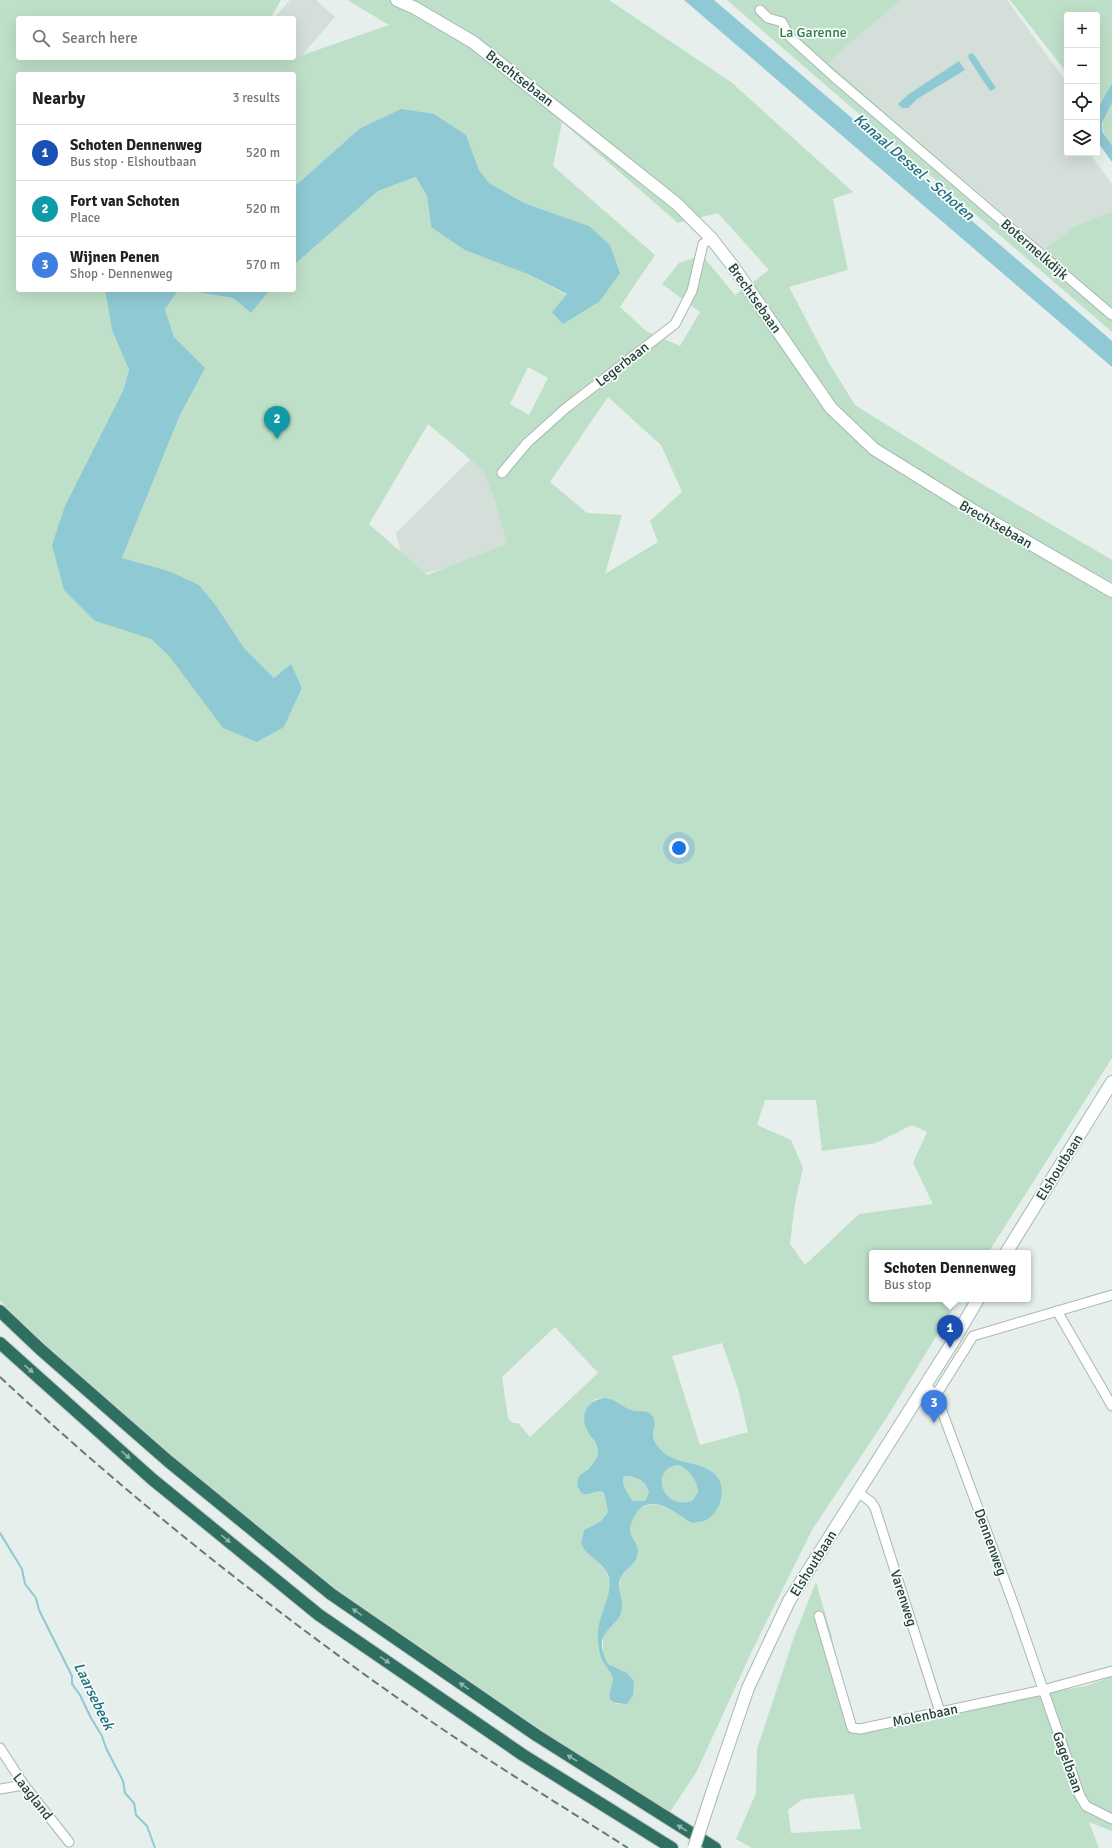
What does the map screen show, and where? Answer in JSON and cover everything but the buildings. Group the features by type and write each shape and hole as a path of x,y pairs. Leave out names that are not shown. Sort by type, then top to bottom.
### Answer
{"highway":[{"path":"0,1311 40,1349 168,1461 331,1594 536,1735 715,1848"},
{"path":"0,1343 152,1478 319,1615 523,1755 672,1848"}],"main road":[{"name":"Brechtsebaan","path":"397,0 415,8 473,42 507,67 677,204 710,238 732,265 831,408 874,449 974,511 1112,591"},
{"name":"Elshoutbaan","path":"1008,1250 1112,1082"},
{"name":"Elshoutbaan","path":"694,1848 743,1702 772,1635 798,1586 954,1340 976,1302"}],"street":[{"name":"Botermelkdijk","path":"760,10 768,18 782,22 796,42 833,76 1112,315"},
{"name":"Legerbaan","path":"502,473 527,443 566,408 675,324 692,291 703,244 710,238"},
{"path":"925,1386 936,1395 973,1336 1112,1295"},
{"path":"1057,1311 1112,1406"},
{"name":"Dennenweg","path":"936,1395 1000,1565 1043,1690"},
{"name":"Varenweg","path":"858,1492 871,1502 875,1508 940,1712"},
{"name":"Molenbaan","path":"819,1616 852,1728 860,1729 1043,1690 1112,1671"},
{"name":"Gagelbaan","path":"1043,1690 1080,1796 1086,1806 1112,1819"},
{"name":"Laagland","path":"0,1748 24,1785 69,1842"},
{"path":"0,1789 24,1785"}],"shaded area":[{"path":"290,0 316,0 335,17 298,60 296,58 296,16 276,16"},
{"path":"901,0 1007,0 1064,79 1064,156 1091,156 1112,184 1112,219 1075,226 1045,250 830,64 834,57"},
{"path":"474,456 487,467 510,548 475,562 406,577 396,533"}],"green space":[{"path":"0,0 281,0 272,16 16,16 16,60 296,60 296,57 389,25 347,0 609,0 731,82 853,192 833,199 848,270 789,287 829,363 855,405 967,475 1112,560 1112,1058 990,1250 869,1250 869,1302 957,1302 887,1417 812,1530 751,1653 697,1771 670,1812 540,1729 335,1588 173,1456 45,1344 0,1301","holes":["16,72 296,72 296,185 359,129 466,135 479,170 489,183 524,203 589,226 563,324 567,295 528,274 431,227 427,196 417,177 378,191 296,263 296,292 268,292 251,313 233,298 196,292 177,292 165,309 174,337 204,368 180,415 122,558 169,571 198,585 217,607 244,648 274,678 291,665 302,688 284,727 170,657 151,639 95,621 123,391 129,370 112,330 105,292 16,292","562,122 678,223 718,213 769,270 735,295 702,255 679,263 662,284 700,312 680,346 646,331 620,307 655,255 553,166","528,367 548,378 529,415 510,404","608,397 661,445 682,492 650,521 658,542 605,574 622,515 587,513 550,482","428,424 484,471 497,507 507,544 427,575 369,524","765,1100 816,1100 822,1151 876,1143 912,1125 927,1132 913,1163 933,1204 859,1214 805,1265 790,1244 795,1203 803,1168 791,1140 757,1125","555,1327 598,1373 530,1437 518,1423 513,1423 508,1418 502,1377","722,1343 738,1389 748,1432 700,1445 672,1356","604,1398 629,1410 649,1413 652,1415 654,1420 654,1440 662,1451 681,1461 710,1470 717,1476 721,1486 721,1501 682,1517 670,1509 657,1505 651,1505 645,1506 639,1510 631,1522 629,1531 636,1545 635,1561 621,1576 619,1593 621,1599 615,1623 605,1632 603,1638 603,1653 608,1664 627,1673 634,1681 627,1704 616,1704 610,1696 613,1678 602,1658 598,1645 599,1627 609,1593 608,1576 603,1567 587,1552 581,1543 584,1530 601,1521 608,1512 604,1493 595,1491 587,1494 579,1491 579,1480 584,1472 592,1465 599,1451 599,1447 586,1428 584,1416 595,1399"]},
{"name":"La Garenne","path":"727,0 901,0 834,57 830,64 1044,250 1075,226 1112,212 1112,332"},
{"path":"1010,0 1112,0 1112,83 1100,105 1100,12 1064,12 1064,69"},
{"path":"1112,103 1112,145 1103,129 1103,124"},
{"path":"678,1465 689,1472 696,1483 698,1492 692,1501 681,1502 673,1500 663,1488 662,1480 664,1473 669,1468"},
{"path":"627,1476 638,1479 644,1483 649,1493 645,1501 633,1501 624,1483 623,1477"},
{"path":"816,1582 832,1637 849,1731 940,1718 1033,1695 1086,1686 1112,1676 1112,1831 1089,1822 1099,1848 752,1848 736,1839 756,1793 757,1749 794,1637","holes":["854,1794 861,1829 791,1833 788,1810 803,1799"]}],"water":[{"path":"684,0 714,0 1076,310 1112,341 1112,367"},
{"path":"972,53 996,88 990,91 969,59 968,55"},
{"path":"959,61 965,70 917,99 908,108 902,108 898,104 909,94"},
{"path":"1112,83 1112,103 1102,123 1102,128 1103,133 1112,145 1112,162 1100,145 1100,105"},
{"path":"401,109 434,114 466,135 479,170 489,183 524,203 589,226 610,245 620,273 600,301 563,324 552,312 567,294 528,274 465,250 431,227 427,196 416,177 378,191 296,263 296,185 359,129"},
{"path":"105,292 177,292 165,309 174,337 205,368 180,415 122,558 169,571 199,585 217,607 244,648 274,678 291,664 302,688 284,727 257,742 223,728 170,657 151,639 95,621 64,590 52,545 65,506 123,391 129,370 112,330"},
{"path":"196,292 268,292 251,313 233,298"},
{"path":"608,1398 631,1410 651,1414 655,1425 653,1435 654,1439 661,1450 672,1458 699,1465 711,1471 717,1476 722,1490 719,1505 715,1512 704,1521 692,1523 668,1508 655,1504 649,1504 642,1507 634,1517 630,1531 637,1547 637,1556 634,1562 621,1577 619,1589 622,1607 620,1615 607,1631 602,1643 603,1652 608,1664 627,1673 634,1681 633,1695 627,1704 614,1702 610,1698 613,1678 602,1660 598,1646 598,1630 609,1592 609,1578 604,1568 587,1552 581,1543 584,1530 601,1521 608,1512 604,1493 599,1491 583,1494 578,1488 577,1483 579,1477 588,1469 598,1455 596,1443 587,1430 584,1419 586,1409 598,1399","holes":["678,1465 686,1469 696,1483 698,1492 692,1501 681,1502 673,1500 663,1488 662,1480 664,1473 669,1468","627,1476 638,1479 644,1483 649,1493 645,1501 633,1501 631,1499 623,1480 623,1477"]}],"waterway":[{"name":"Laarsebeek","path":"0,1533 22,1569 25,1584 36,1598 39,1610 72,1676 72,1684 80,1695 102,1736 106,1748 123,1781 125,1793 134,1803 136,1815 147,1826 155,1848"}],"railway":[{"path":"0,1377 51,1424 156,1514 319,1642 432,1722 628,1848"}],"place":[{"name":"Fort van Schoten","path":"277,439"},
{"name":"Schoten Dennenweg","path":"950,1348"},
{"name":"Wijnen Penen","path":"934,1423"}],"water label":[{"name":"Kanaal Dessel - Schoten","path":"914,167"}]}
